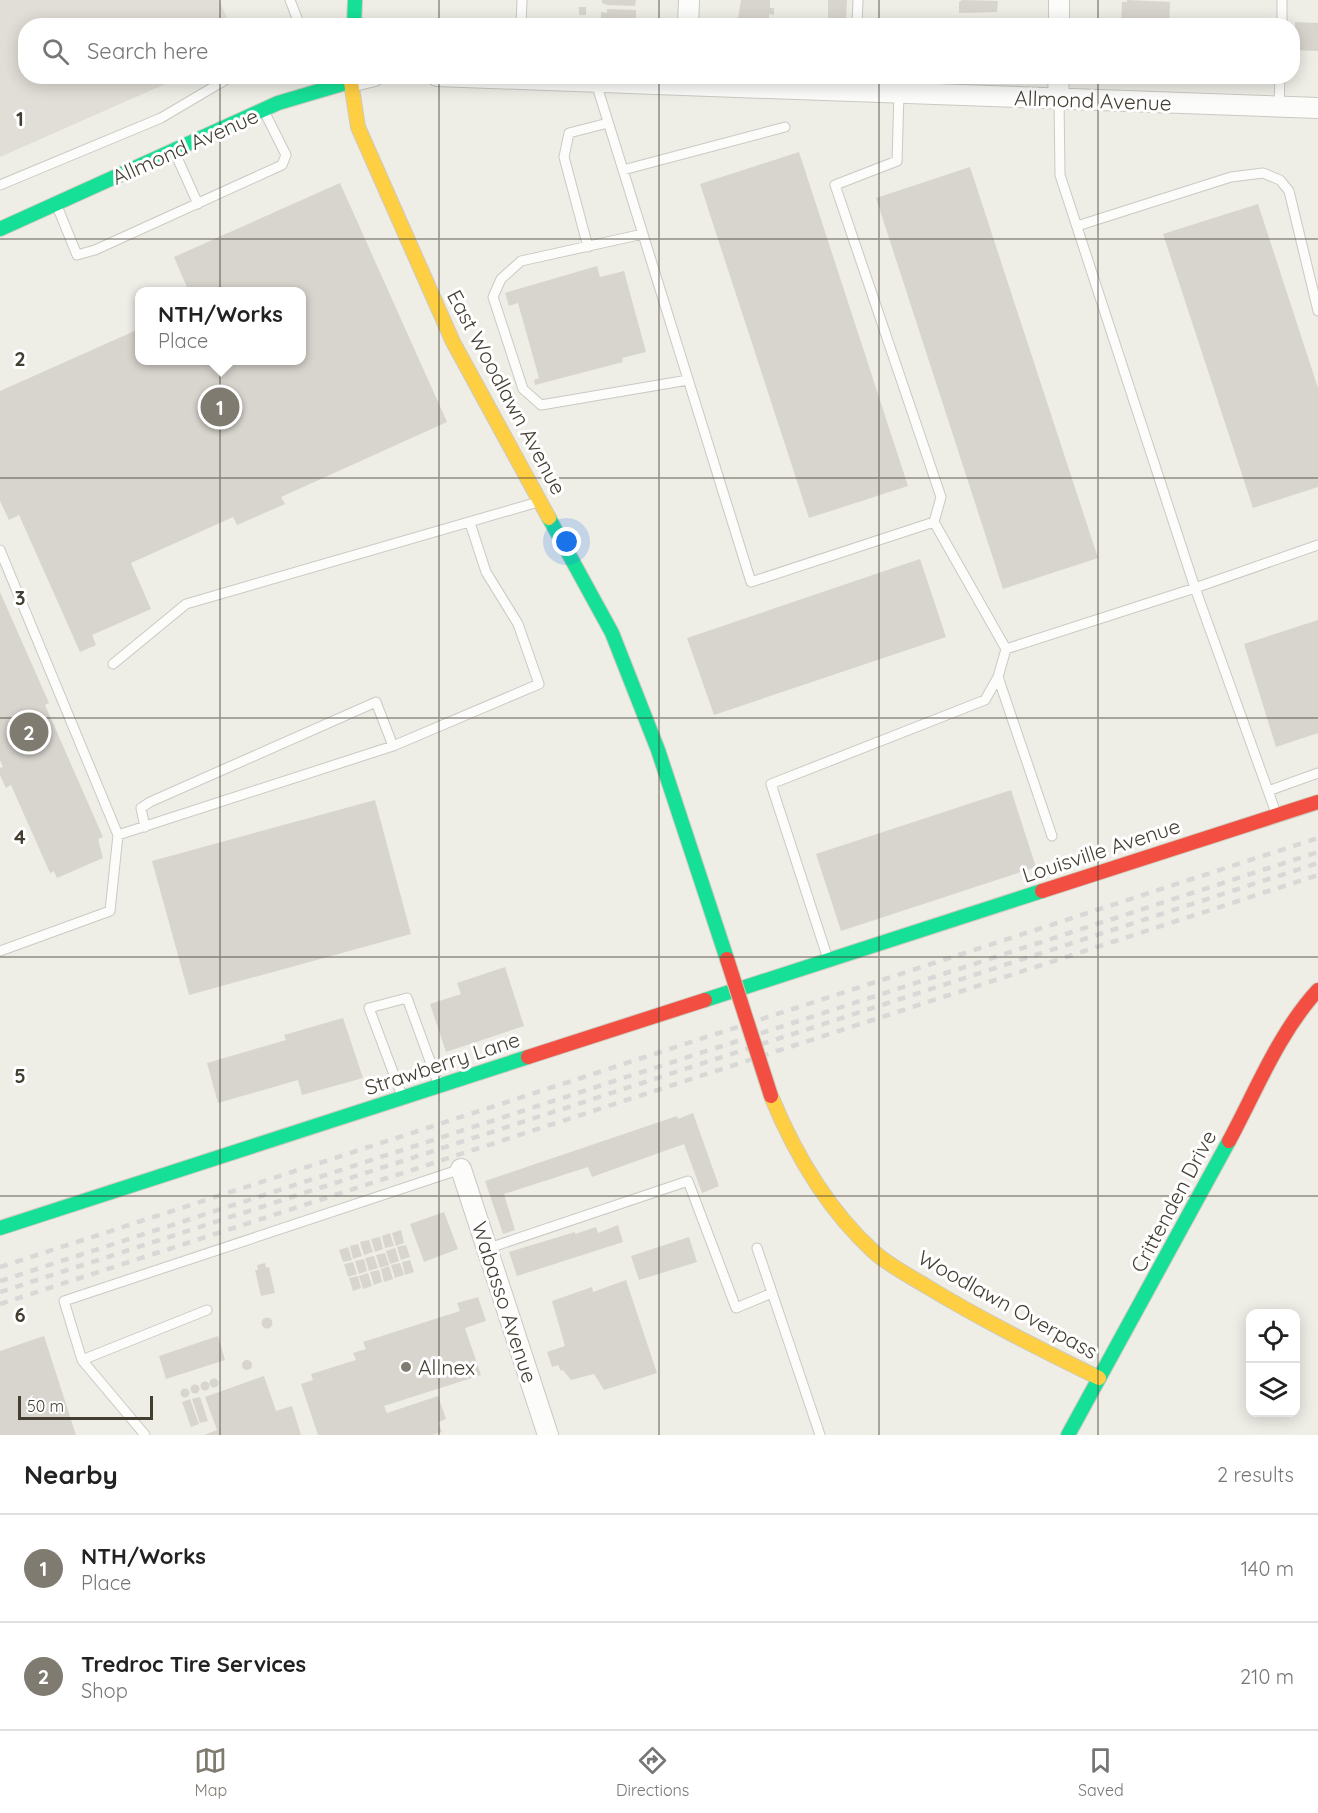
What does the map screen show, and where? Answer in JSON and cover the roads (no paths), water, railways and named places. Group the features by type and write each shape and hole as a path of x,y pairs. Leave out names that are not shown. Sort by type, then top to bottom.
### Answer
{"main road":[{"path":"354,18 355,0"},
{"name":"Allmond Avenue","path":"0,229 264,110 331,84"},
{"name":"East Woodlawn Avenue","path":"348,84 358,127 453,342 540,502 585,579 637,692 727,959"},
{"name":"Louisville Avenue","path":"898,939 1318,802"},
{"name":"Strawberry Lane","path":"0,1228 898,939"},
{"name":"Woodlawn Overpass","path":"727,959 771,1096 789,1140 812,1182 855,1233 875,1253 948,1300 1099,1378"},
{"name":"Crittenden Drive","path":"1068,1435 1200,1197 1276,1052 1306,1003 1318,990"}],"street":[{"path":"688,18 689,0"},
{"path":"1059,0 1059,18"},
{"name":"Allmond Avenue","path":"758,84 855,88 899,93 1318,108"},
{"path":"1058,84 1059,99"},
{"name":"Wabasso Avenue","path":"461,1169 548,1435"}],"lane":[{"path":"290,0 296,18"},
{"path":"521,18 522,0"},
{"path":"857,18 858,0"},
{"path":"1282,0 1282,18"},
{"path":"0,185 161,118 218,84"},
{"path":"596,84 751,582 934,522"},
{"path":"1279,107 1280,84"},
{"path":"829,961 771,784 985,700 998,678 1006,649 934,522 941,497 835,185 897,161 899,93"},
{"path":"1059,99 1060,175 1195,588 1277,816"},
{"path":"56,204 76,255 95,250 198,204 282,165 286,155 264,110"},
{"path":"588,247 564,157 569,133 608,123"},
{"path":"622,170 785,127"},
{"path":"174,151 198,204"},
{"path":"1077,226 1230,177 1263,173 1280,180 1289,191 1318,311"},
{"path":"643,234 521,261 501,279 493,297 523,389 542,405 688,380"},
{"path":"113,664 186,604 540,502"},
{"path":"118,835 393,746 539,684 518,624 486,572 470,523"},
{"path":"1006,649 1195,588 1318,545"},
{"path":"0,550 118,835 110,911 0,951"},
{"path":"998,678 1052,836"},
{"path":"145,827 141,808 150,801 376,702 393,746"},
{"path":"1268,790 1318,773"},
{"path":"403,1098 369,1008 407,998 439,1085"},
{"path":"144,1435 82,1360 64,1301 461,1169"},
{"path":"486,1249 688,1181 736,1308 772,1293"},
{"path":"758,1248 820,1435"},
{"path":"82,1360 207,1310"}],"railway":[{"path":"0,1267 1318,838"},
{"path":"0,1281 1318,852"},
{"path":"0,1292 1318,863"},
{"path":"0,1304 1318,875"}],"place":[{"name":"NTH/Works","path":"220,407"},
{"name":"Tredroc Tire Services","path":"29,732"},
{"name":"Allnex","path":"406,1367"}]}
